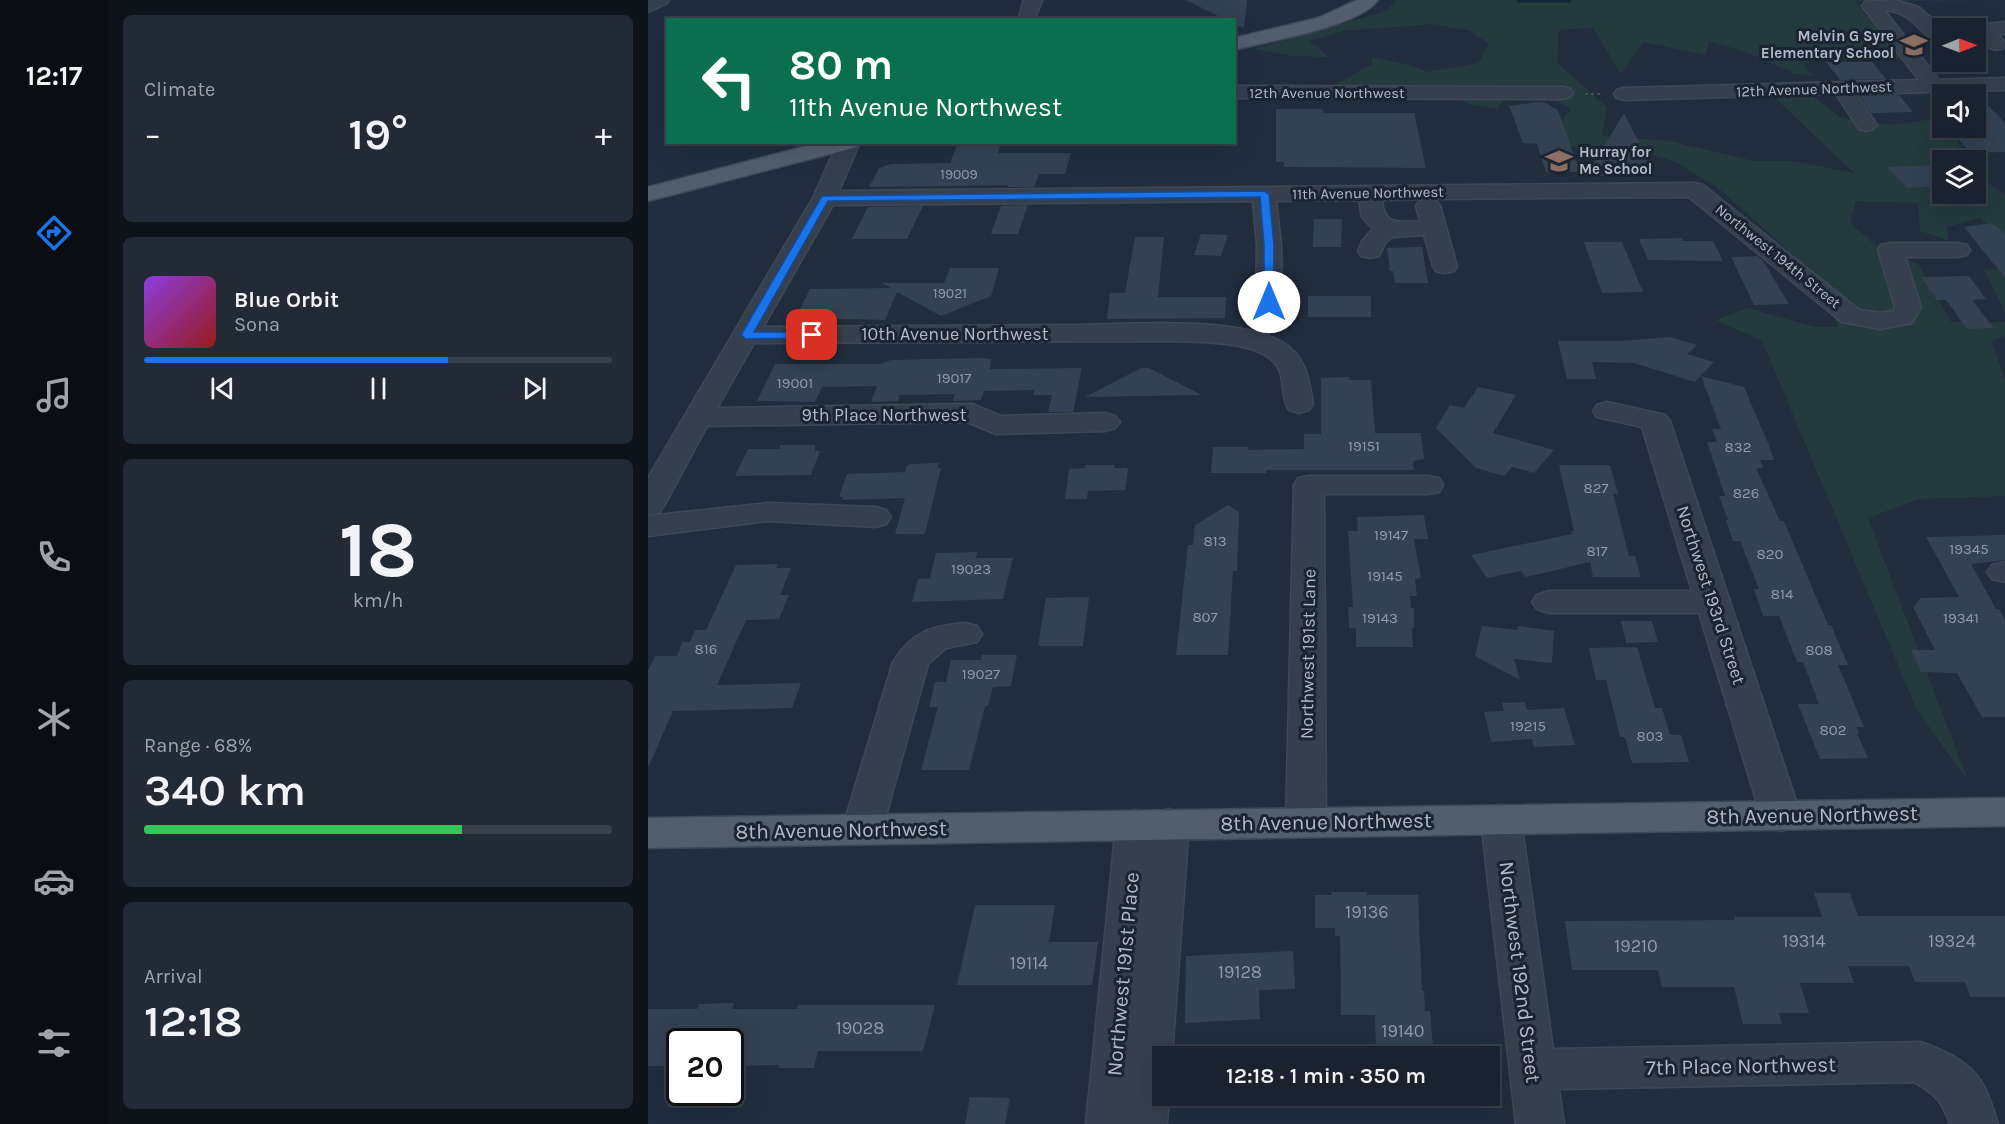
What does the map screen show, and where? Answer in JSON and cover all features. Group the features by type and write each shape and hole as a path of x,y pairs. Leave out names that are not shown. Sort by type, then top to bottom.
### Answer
{"main road":[{"path":"1236,43 1339,17 1370,0"},
{"path":"648,194 841,144"},
{"name":"8th Avenue Northwest","path":"650,836 1306,822 2005,813"}],"street":[{"path":"648,7 660,0"},
{"path":"1026,18 1033,0"},
{"path":"1932,27 1911,5 1903,3 1871,6 1922,51 1932,84"},
{"path":"1668,81 1863,80 1886,82 1894,87"},
{"name":"12th Avenue Northwest","path":"1624,94 1932,84"},
{"name":"12th Avenue Northwest","path":"1986,84 2004,84"},
{"path":"1842,88 1866,125"},
{"name":"12th Avenue Northwest","path":"1236,92 1563,93"},
{"path":"648,506 656,478 697,417 825,198 848,144"},
{"name":"11th Avenue Northwest","path":"825,198 1695,190"},
{"name":"Northwest 194th Street","path":"1695,190 1851,316 1880,321 1903,317 1908,308 1890,250 1958,250"},
{"path":"1425,192 1445,266"},
{"path":"1370,193 1373,216 1382,225 1398,228 1434,227"},
{"path":"1264,194 1269,245 1269,302"},
{"path":"1370,250 1371,242 1378,235 1398,228"},
{"name":"10th Avenue Northwest","path":"746,335 1013,326 1214,335 1249,340 1285,356 1293,368 1299,404"},
{"name":"Northwest 193rd Street","path":"1607,411 1655,421 1781,816"},
{"name":"9th Place Northwest","path":"697,417 972,413 996,425 1105,422"},
{"name":"Northwest 191st Lane","path":"1306,822 1309,485 1428,485"},
{"path":"648,526 753,513 875,517"},
{"path":"1549,602 1713,602"},
{"path":"862,830 911,662 925,643 948,635 965,634"},
{"name":"Northwest 192nd Street","path":"1501,820 1540,1124"},
{"path":"1143,1124 1153,825"},
{"name":"Northwest 191st Place","path":"1110,1124 1153,825"},
{"name":"7th Place Northwest","path":"1533,1070 1920,1062 1946,1077 1963,1093 1974,1124"}],"path":[{"path":"1563,93 1624,94"}],"green space":[{"path":"1397,0 2005,0 1855,1 1903,60 1833,52 1803,63 1813,76 1793,73 1746,52 1709,41 1705,55 1643,42 1621,74 1593,28 1559,30 1557,63 1607,107 1602,136 1669,141 1754,161 1793,161 1854,173 1771,94 1810,94 1841,118 1889,125 1932,119 1932,138 1956,138 1961,150 1932,150 1932,204 1986,204 1986,182 2005,195 2005,236 1979,218 1947,227 1948,240 1920,231 1918,203 1856,201 1850,223 1873,243 1919,265 1951,322 2005,322 2005,336 1991,341 2005,379 2005,496 1919,499 1868,518 1968,781 1917,710 1762,341 1716,320 1747,308 1815,327 1838,327 1818,277 1718,188 1676,162 1635,150 1582,149 1561,144 1559,124 1571,109 1536,90 1510,91 1497,109 1469,104 1442,91 1328,89 1372,64 1372,57 1409,65 1428,72 1478,63 1489,44 1470,31 1433,24 1344,31 1309,41 1329,57 1292,56 1254,49 1386,11"},
{"path":"1984,269 2005,270 2005,313"}],"building":[{"path":"1186,0 1247,0 1244,28 1236,25 1236,18 1222,18"},
{"path":"1826,62 1872,62 1886,79 1840,80"},
{"path":"1899,95 1913,112 1871,113 1860,96"},
{"path":"1539,102 1558,110 1580,172 1546,172 1537,144 1523,143 1509,106"},
{"path":"1986,103 2005,123 2005,152 1968,150 1957,138 1986,138"},
{"path":"1276,109 1321,109 1324,113 1414,113 1426,168 1284,167 1284,162 1276,162"},
{"path":"1624,113 1655,175 1585,176 1606,143"},
{"path":"957,144 1000,144 998,153 1071,153 1065,174 1039,174 1034,187 1008,187 1009,185 869,187 879,168 891,164 950,163"},
{"path":"1932,165 1932,187 1907,188 1887,167"},
{"path":"1028,205 1018,234 991,234 1001,206"},
{"path":"923,206 907,239 852,239 868,207"},
{"path":"1314,219 1342,219 1341,247 1313,247"},
{"path":"1991,223 2005,233 2005,278 1964,227"},
{"path":"1201,234 1228,235 1221,256 1194,255"},
{"path":"1135,237 1164,237 1158,297 1226,297 1225,318 1107,319 1110,293 1125,293"},
{"path":"1682,238 1683,241 1713,241 1723,261 1648,260 1639,239"},
{"path":"1584,242 1622,242 1643,292 1602,293"},
{"path":"1422,247 1428,283 1395,283 1393,271 1390,271 1387,248"},
{"path":"1758,256 1789,304 1754,305 1731,257"},
{"path":"950,268 999,268 991,296 941,316 897,292 885,320 805,318 808,312 798,313 810,289 891,288 882,283 944,283"},
{"path":"1969,276 1986,299 1972,300 1994,328 1967,329 1946,300 1937,300 1921,277"},
{"path":"1308,296 1371,296 1371,317 1308,317"},
{"path":"1670,337 1697,345 1687,354 1714,362 1695,382 1634,363 1592,362 1596,379 1567,379 1558,341 1619,341"},
{"path":"991,359 990,369 1082,368 1073,412 1048,412 1052,395 1033,395 1034,390 984,391 981,400 953,401 955,394 900,395 898,401 871,402 877,386 822,387 815,402 757,401 775,364 880,364 891,360"},
{"path":"1141,368 1149,368 1202,395 1085,397"},
{"path":"1701,376 1744,387 1774,460 1760,460 1763,468 1756,468 1780,521 1784,521 1828,625 1831,625 1848,665 1838,665 1864,727 1857,727 1859,733 1857,733 1868,758 1820,759 1798,704 1819,704 1803,662 1797,662 1779,616 1763,616 1754,589 1759,589 1740,541 1733,541 1726,520 1728,520 1719,496 1725,496 1707,442 1717,442 1712,429 1721,429"},
{"path":"1349,377 1349,380 1371,380 1375,433 1421,433 1424,459 1413,461 1414,470 1266,470 1266,473 1211,473 1213,447 1248,447 1248,450 1304,449 1304,434 1321,434 1321,378"},
{"path":"1478,387 1516,395 1493,433 1554,450 1534,473 1512,467 1504,476 1476,468 1436,428 1450,405 1464,408"},
{"path":"780,445 815,445 815,451 820,451 811,475 735,476 748,449 779,449"},
{"path":"939,463 937,468 941,468 925,534 895,534 905,498 842,500 843,497 839,497 847,474 905,472 907,465"},
{"path":"1085,465 1115,465 1114,468 1128,468 1125,490 1088,491 1087,499 1065,499 1069,469 1085,468"},
{"path":"1559,465 1610,465 1618,494 1613,494 1629,556 1635,556 1641,577 1593,577 1590,562 1526,577 1521,571 1487,578 1471,555 1572,534 1571,531 1574,531"},
{"path":"1228,505 1239,512 1237,571 1233,571 1228,655 1176,655 1188,545 1193,545 1195,525"},
{"path":"1424,515 1428,539 1414,539 1421,578 1415,579 1417,596 1410,596 1411,608 1414,608 1413,647 1356,647 1356,628 1349,628 1348,607 1353,607 1348,531 1358,531 1357,517"},
{"path":"2005,535 2005,560 1971,564 1996,609 1999,609 2005,620 2005,717 1982,717 1957,673 1921,672 1911,650 1935,650 1913,607 1921,598 1959,597 1926,537"},
{"path":"977,552 976,558 1013,558 1003,599 912,602 918,579 930,578 936,553"},
{"path":"778,564 776,568 791,568 780,595 789,595 779,619 746,620 717,685 801,683 792,708 673,711 648,768 648,671 655,656 677,656 682,642 690,642 695,630 706,630 736,565"},
{"path":"1089,597 1083,646 1038,646 1046,598"},
{"path":"1621,621 1652,621 1658,642 1626,643"},
{"path":"1482,626 1517,630 1518,626 1554,631 1552,662 1514,659 1520,680 1475,656"},
{"path":"1637,647 1655,708 1662,708 1670,735 1681,735 1689,762 1632,763 1625,737 1620,737 1606,680 1596,680 1589,648"},
{"path":"982,655 1017,655 1011,686 993,687 988,706 985,706 969,770 921,770 938,707 929,707 935,682 946,682 951,660 981,660"},
{"path":"1525,702 1527,710 1564,708 1575,745 1534,747 1532,739 1491,742 1484,712 1504,711 1502,703"},
{"path":"1331,892 1418,895 1422,991 1424,991 1425,1011 1430,1011 1433,1046 1376,1046 1375,1015 1341,1015 1340,936 1335,936 1335,928 1315,928 1315,895 1332,895"},
{"path":"1814,893 1850,893 1858,916 2005,916 2005,997 1970,997 1965,982 1915,982 1909,966 1848,966 1854,983 1800,983 1809,1013 1779,1013 1782,1024 1743,1024 1734,987 1662,987 1658,970 1572,970 1565,921 1822,917"},
{"path":"975,905 1055,905 1049,942 1098,942 1092,985 957,985"},
{"path":"1293,951 1295,989 1259,990 1260,1019 1185,1023 1186,956"},
{"path":"734,1003 732,1009 797,1009 798,1005 935,1005 923,1051 818,1051 814,1068 779,1068 779,1065 744,1066 744,1028 666,1028 666,1066 648,1066 648,1009 697,1009 699,1004"},
{"path":"970,1097 1010,1098 1005,1124 965,1124"}],"waterway":[{"path":"1519,0 1569,0"}],"place":[{"name":"Melvin G Syre Elementary School","path":"1914,45"},
{"name":"Hurray for Me School","path":"1559,161"}],"route":[{"path":"812,335 746,335 825,198 1264,194 1269,245 1269,302"}]}
